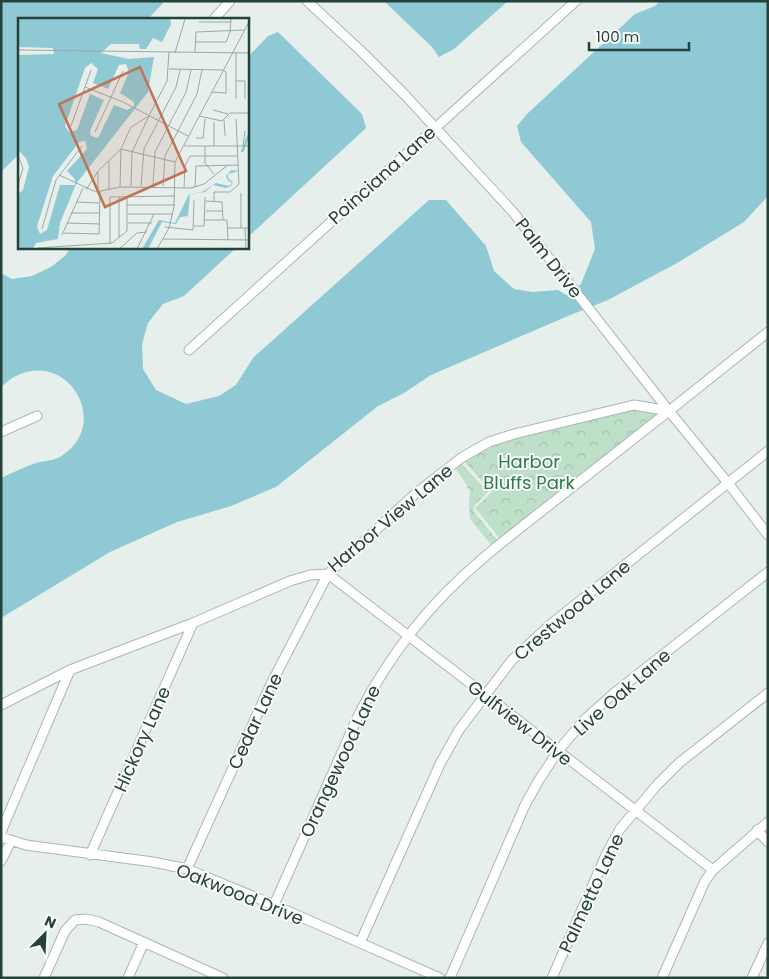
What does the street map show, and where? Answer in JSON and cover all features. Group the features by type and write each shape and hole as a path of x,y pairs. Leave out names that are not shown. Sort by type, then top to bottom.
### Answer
{"street":[{"path":"215,18 230,1"},
{"name":"Palm Drive","path":"307,1 374,63 512,212 768,535"},
{"name":"Poinciana Lane","path":"190,350 576,1"},
{"path":"669,411 768,332"},
{"name":"Harbor View Lane","path":"1,705 70,670 193,623 290,581 310,575 328,574 416,494 461,458 489,442 514,434 634,405 669,411"},
{"name":"Orangewood Lane","path":"274,905 370,692 385,669 436,603 480,560 669,411"},
{"path":"1,432 37,416"},
{"name":"Crestwood Lane","path":"360,943 440,764 459,730 512,660 551,624 768,451"},
{"name":"Live Oak Lane","path":"450,978 525,805 558,751 584,720 613,694 768,572"},
{"name":"Gulfview Drive","path":"328,574 713,870"},
{"name":"Cedar Lane","path":"187,869 271,684 328,574"},
{"name":"Hickory Lane","path":"90,855 193,623"},
{"path":"1,832 70,670"},
{"name":"Palmetto Lane","path":"552,978 606,855 620,829 634,810 679,763 768,693"},
{"path":"662,978 705,881 713,870 768,822"},
{"path":"757,830 768,842"},
{"name":"Oakwood Drive","path":"1,837 26,846 153,862 187,869 440,978"},
{"path":"1,862 11,841"},
{"path":"44,978 65,931 75,920 86,919 99,922 213,976 223,978"},
{"path":"128,978 144,942"},
{"path":"752,978 768,943"}],"green space":[{"name":"Harbor Bluffs Park","path":"634,405 669,411 503,542 475,508 492,492 461,458 489,442"},
{"path":"461,463 488,492 474,506 473,510 498,541 492,546 470,519 470,491 455,467"}],"water":[{"path":"1,1 165,1 149,18 18,18 18,155 1,172"},
{"path":"384,1 508,1 454,49 439,57 432,47"},
{"path":"660,1 768,1 768,196 744,222 677,263 608,300 431,375 404,393 378,406 276,487 231,506 177,522 110,552 1,618 1,478 33,464 55,459 63,455 79,437 84,421 82,405 75,391 65,380 50,372 34,371 14,377 1,387 1,273 12,279 32,276 51,267 66,255 69,249 235,249 184,296 163,304 148,323 142,344 143,369 156,390 186,404 219,396 236,385 253,358 429,200 446,200 486,246 494,271 514,289 533,292 558,290 566,295 581,284 595,249 591,222 521,142 517,126 527,114 635,14 655,6"},
{"path":"278,32 362,114 366,128 249,236 249,56 268,36"}]}
